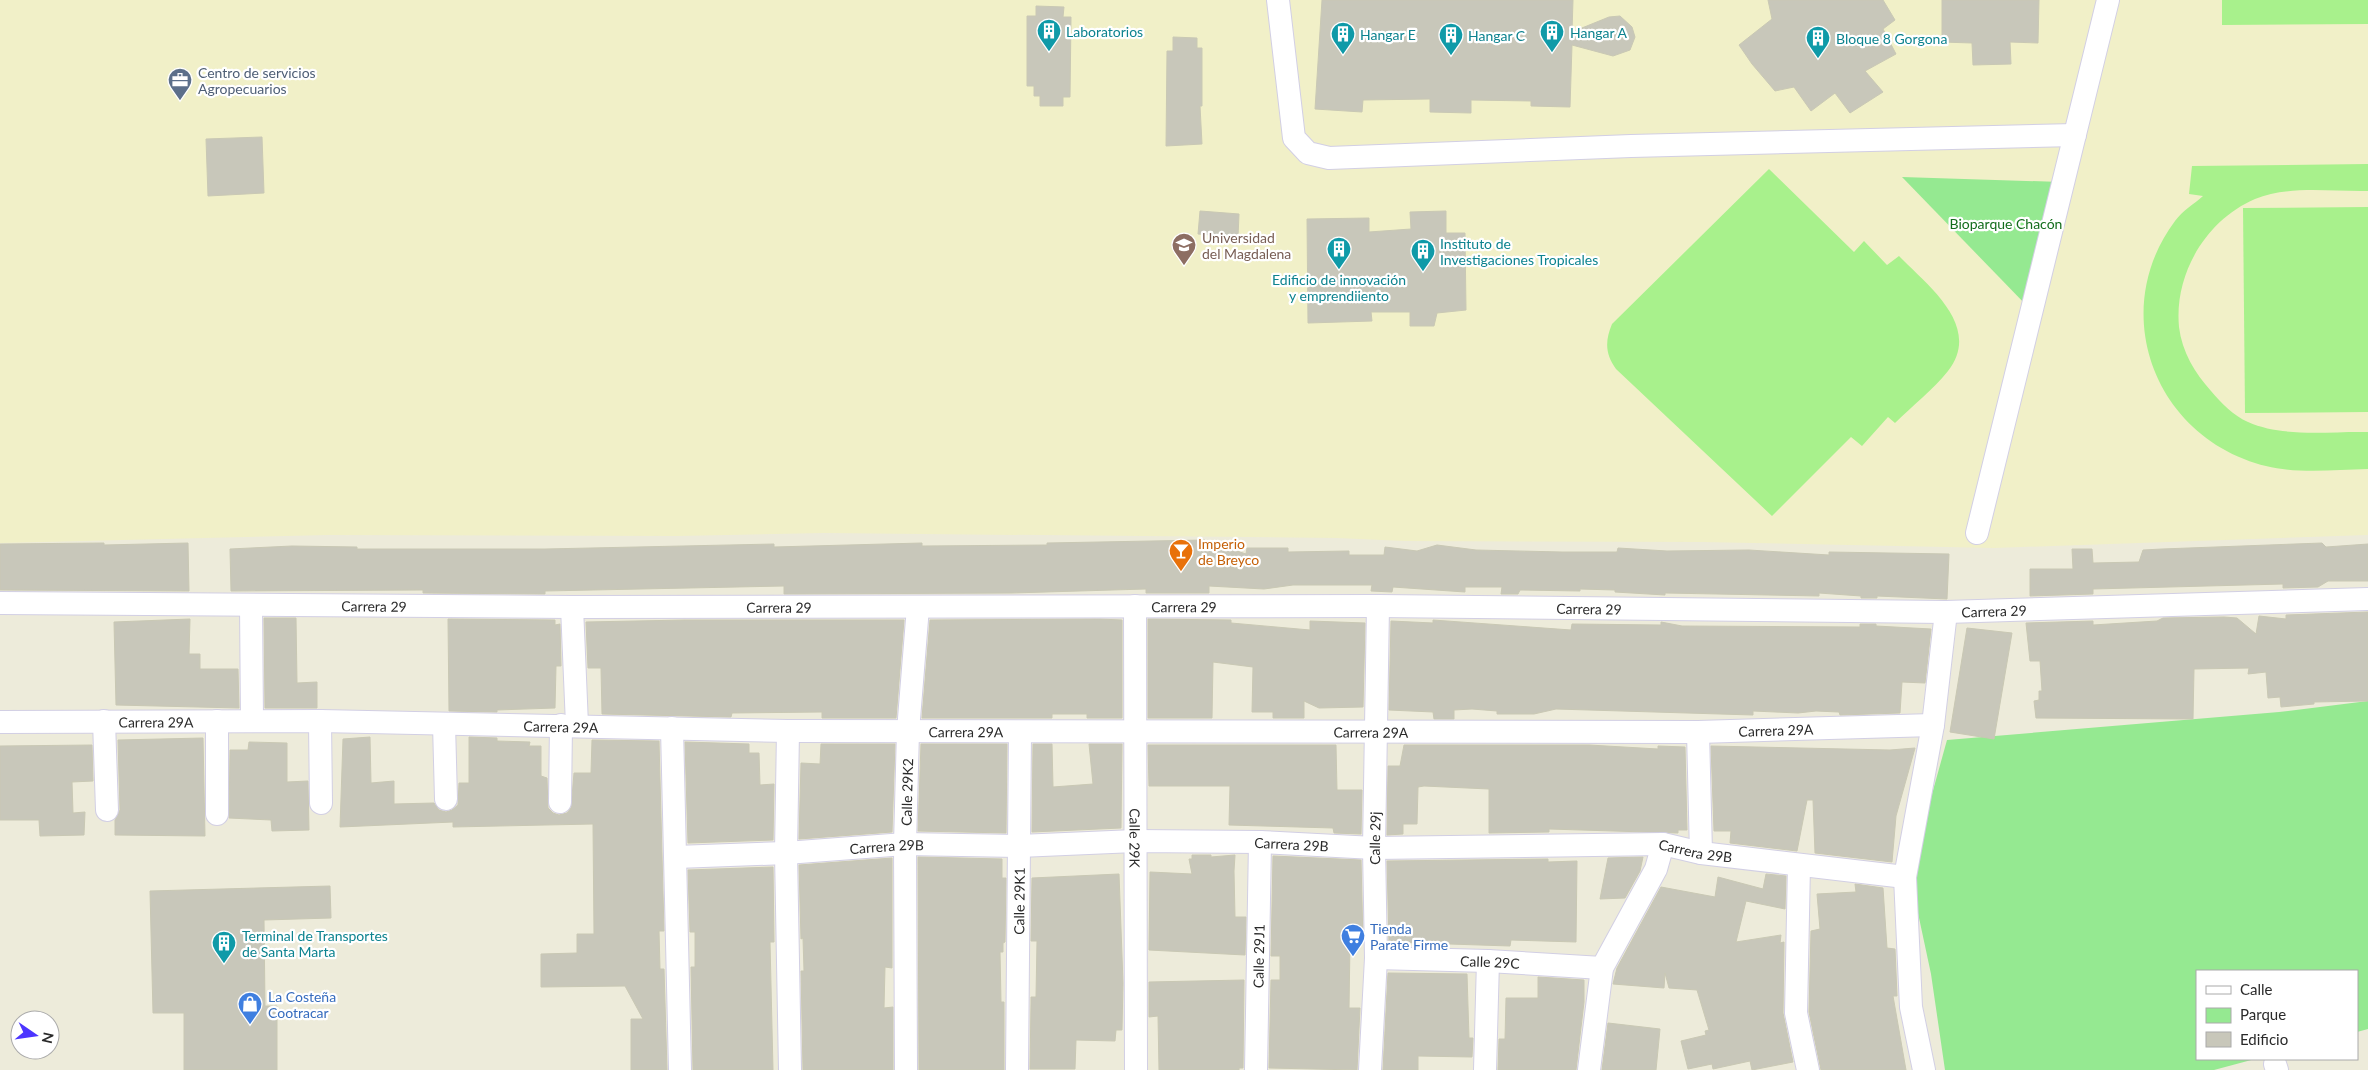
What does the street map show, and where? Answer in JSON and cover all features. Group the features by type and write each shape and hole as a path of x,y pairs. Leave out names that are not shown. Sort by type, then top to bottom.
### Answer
{"street":[{"path":"1278,0 1294,138 1308,153 1329,158 1631,146 2075,135"},
{"path":"1977,533 2108,0"},
{"name":"Carrera 29","path":"0,603 572,607 1378,606 1946,612 2368,600"},
{"path":"251,605 252,721"},
{"name":"Calle 29K","path":"1134,606 1136,1070"},
{"name":"Calle 29j","path":"1370,1070 1376,958 1374,848 1378,606"},
{"path":"560,802 569,725 572,607"},
{"name":"Calle 29K2","path":"906,1070 905,844 908,730 918,607"},
{"path":"1924,1070 1911,1007 1905,877 1934,725 1946,612"},
{"path":"104,721 107,810"},
{"path":"217,721 217,814"},
{"path":"320,721 321,803"},
{"name":"Carrera 29A","path":"0,722 320,721 788,731 908,730 1020,732 1698,732 1934,725"},
{"path":"444,724 446,799"},
{"path":"672,728 680,1070"},
{"path":"788,731 786,854 790,1070"},
{"name":"Calle 29K1","path":"1017,1070 1020,732"},
{"path":"1698,732 1701,853"},
{"name":"Carrera 29B","path":"676,857 786,854 905,844 1019,846 1135,841 1260,842 1374,848 1663,844 1701,853 1905,877"},
{"name":"Calle 29J1","path":"1256,1070 1260,842"},
{"path":"1589,1070 1602,968 1656,869 1663,844"},
{"path":"1799,865 1796,1013 1808,1070"},
{"name":"Calle 29C","path":"1376,958 1488,961 1602,968"},
{"path":"1485,1070 1488,961"}],"shaded area":[{"name":"Universidad del Magdalena","path":"0,0 2368,0 2368,535 1994,548 1702,542 1405,541 1337,538 824,533 677,536 328,535 0,543"}],"green space":[{"path":"2222,0 2368,0 2368,24 2222,25"},
{"path":"2368,164 2368,191 2311,190 2282,192 2255,199 2237,208 2208,235 2188,269 2179,307 2179,327 2183,345 2190,362 2200,377 2228,409 2248,422 2277,430 2307,433 2368,432 2368,469 2290,470 2275,468 2244,459 2211,441 2184,418 2163,389 2150,357 2144,323 2146,288 2156,254 2175,221 2203,196 2189,194 2192,166"},
{"path":"1769,169 1854,252 1864,241 1887,265 1899,256 1936,293 1947,308 1955,322 1959,338 1957,354 1948,371 1929,391 1895,423 1888,417 1862,446 1851,437 1772,516 1616,369 1607,347 1612,324"},
{"name":"Bioparque Chacón","path":"1902,177 2061,182 2029,308"},
{"path":"2368,207 2368,412 2245,413 2243,208"},
{"path":"2368,701 2368,1029 2358,1032 2358,970 2196,970 2196,1060 2251,1060 2214,1070 1945,1070 1931,974 1915,899 1914,859 1947,740 2279,712"}],"building":[{"path":"1322,0 1573,0 1572,32 1609,17 1620,16 1632,27 1635,37 1630,50 1613,56 1572,45 1570,107 1531,106 1531,101 1471,100 1471,113 1430,112 1430,99 1363,100 1362,112 1315,109"},
{"name":"Bloque 8 Gorgona","path":"1768,0 1883,0 1895,20 1883,29 1896,54 1865,71 1883,92 1850,113 1835,93 1811,111 1794,87 1775,91 1739,45 1772,19"},
{"path":"1942,0 2039,0 2038,43 2010,42 2011,64 1973,65 1972,43 1942,42"},
{"name":"Laboratorios","path":"1036,6 1064,7 1063,17 1071,17 1070,97 1063,97 1063,106 1040,106 1040,96 1034,96 1034,86 1027,86 1027,16 1036,16"},
{"path":"1173,37 1197,38 1197,48 1202,48 1202,106 1200,106 1202,144 1166,146 1167,51 1173,51"},
{"path":"262,137 264,193 208,196 206,139"},
{"path":"1200,211 1239,214 1238,237 1198,234"},
{"path":"1446,211 1446,233 1465,233 1466,310 1437,313 1434,326 1410,326 1410,312 1371,312 1372,321 1308,323 1307,219 1369,218 1369,232 1411,229 1410,212"},
{"path":"1204,540 1246,554 1247,548 1288,548 1288,552 1349,551 1349,555 1384,555 1385,547 1417,551 1437,545 1476,550 1562,552 1617,552 1618,548 1667,551 1749,550 1829,555 1829,552 1949,554 1947,599 1877,596 1877,598 1861,598 1861,596 1819,593 1819,596 1665,593 1665,595 1580,589 1580,591 1520,590 1518,594 1501,594 1502,587 1465,587 1465,592 1393,587 1392,592 1371,591 1372,585 1293,585 1264,589 1209,586 1209,593 1146,593 1146,589 1012,593 784,594 784,586 545,591 545,594 423,593 423,590 231,591 230,549 292,546 357,547 357,549 545,549 774,544 774,547 922,543 922,546 1047,545 1047,543"},
{"path":"104,543 104,545 188,543 189,591 0,590 0,544"},
{"path":"2322,543 2326,547 2368,544 2368,581 2328,581 2318,587 2283,588 2283,584 2093,589 2093,594 2030,596 2030,569 2073,569 2072,549 2092,549 2093,563 2139,562 2143,550"},
{"path":"2368,612 2368,701 2314,702 2314,704 2281,707 2280,697 2268,698 2266,672 2248,674 2249,668 2194,669 2193,719 2036,718 2034,701 2039,700 2039,691 2042,691 2040,661 2030,661 2026,623 2093,621 2093,625 2157,621 2163,618 2224,617 2237,618 2256,634 2259,616 2286,619 2286,615"},
{"path":"264,618 296,618 297,683 317,682 317,708 265,708"},
{"path":"190,619 189,654 200,654 200,669 238,669 239,708 116,705 114,622"},
{"path":"448,619 555,620 555,625 560,624 561,666 556,666 555,708 497,710 497,712 449,711"},
{"path":"1148,619 1231,620 1231,623 1310,630 1310,621 1365,623 1363,707 1319,708 1304,701 1304,718 1273,718 1273,712 1252,712 1253,667 1213,662 1212,718 1148,718"},
{"path":"904,620 896,718 822,718 822,712 732,713 731,717 602,714 601,668 588,668 586,622"},
{"path":"930,620 1122,620 1122,718 1087,718 1087,714 1052,714 1052,718 922,718"},
{"path":"1433,620 1571,630 1572,624 1661,625 1661,622 1682,626 1860,627 1860,624 1876,624 1876,626 1931,629 1925,683 1902,682 1900,713 1840,715 1839,712 1753,711 1753,715 1556,709 1534,714 1497,714 1497,711 1472,709 1454,710 1454,719 1434,719 1433,712 1389,710 1391,621 1433,623"},
{"path":"1967,628 2012,633 1994,739 1950,732"},
{"path":"370,737 371,783 394,781 394,804 434,803 439,810 446,812 458,805 459,783 469,783 469,737 497,738 497,741 530,742 529,746 541,746 541,776 547,778 548,808 553,813 559,815 567,813 571,808 574,773 591,773 592,740 659,741 664,931 659,931 660,969 664,969 667,1070 631,1070 631,1019 643,1019 625,986 541,987 541,954 577,953 577,934 594,934 593,824 453,827 453,822 340,827 343,739"},
{"path":"203,738 205,836 115,835 115,820 120,810 118,740"},
{"path":"249,742 287,743 287,782 308,781 309,830 272,831 271,820 229,818 230,750 248,750"},
{"path":"685,742 749,744 749,753 759,753 760,785 774,784 773,840 688,843"},
{"path":"821,744 895,744 892,832 799,839 801,763 820,764"},
{"path":"921,744 1007,744 1006,833 918,831"},
{"path":"1033,744 1052,744 1053,787 1093,784 1089,744 1122,744 1121,828 1032,832"},
{"path":"92,745 93,781 72,782 73,813 85,812 84,835 40,836 39,820 0,820 0,746"},
{"path":"1148,745 1336,745 1337,790 1362,790 1361,834 1334,833 1333,828 1229,825 1230,786 1149,786"},
{"path":"1404,745 1589,745 1658,749 1658,746 1685,747 1687,830 1678,830 1678,833 1549,829 1549,832 1489,833 1489,789 1424,786 1418,787 1417,824 1403,824 1403,834 1387,835 1388,766 1400,766"},
{"path":"1711,746 1890,750 1915,748 1896,816 1892,862 1815,853 1813,800 1807,800 1797,851 1730,843 1731,831 1714,831"},
{"path":"1192,855 1211,855 1211,857 1235,855 1235,917 1246,917 1245,955 1149,950 1150,872 1192,874 1189,859 1192,859"},
{"path":"1273,856 1361,860 1363,942 1350,942 1349,1008 1360,1008 1357,1070 1269,1068 1271,980 1280,980 1280,956 1271,956"},
{"path":"918,857 1002,859 1002,878 1006,878 1005,942 1003,943 1003,952 1000,952 1001,1002 1004,1002 1004,1070 919,1070"},
{"path":"1643,857 1640,871 1625,898 1600,899 1608,858"},
{"path":"892,858 892,968 885,967 884,1008 893,1007 893,1070 803,1070 801,971 804,971 799,865"},
{"path":"1548,859 1548,862 1577,861 1576,942 1511,940 1510,946 1389,942 1387,861"},
{"path":"773,867 774,942 770,942 773,1070 693,1070 691,967 695,967 695,932 690,932 688,870"},
{"path":"1119,874 1123,983 1122,1030 1116,1030 1115,1041 1076,1040 1075,1069 1030,1069 1031,997 1036,997 1037,941 1031,941 1032,878"},
{"path":"1766,874 1786,876 1785,909 1746,901 1736,942 1781,935 1780,943 1784,942 1783,1013 1793,1062 1752,1070 1750,1061 1713,1069 1712,1064 1688,1069 1681,1041 1706,1035 1705,1031 1709,1030 1697,990 1669,988 1665,973 1664,988 1613,984 1617,968 1661,887 1715,897 1718,877 1763,889"},
{"path":"1855,884 1883,888 1887,948 1895,949 1897,996 1893,996 1906,1070 1821,1070 1809,1012 1811,931 1820,929 1817,894 1856,892"},
{"name":"Terminal de Transportes de Santa Marta","path":"330,886 331,918 264,920 265,1006 277,1006 277,1070 184,1070 184,1013 153,1013 150,891"},
{"path":"1388,973 1467,974 1469,1038 1473,1038 1472,1057 1418,1056 1418,1070 1383,1070"},
{"path":"1538,977 1584,980 1584,1002 1576,1070 1498,1070 1499,1039 1505,1039 1506,998 1538,998"},
{"path":"1244,980 1243,1068 1239,1068 1239,1070 1159,1070 1158,1016 1149,1017 1149,982"},
{"path":"1608,1023 1660,1029 1656,1070 1602,1070"}],"place":[{"name":"Laboratorios","path":"1049,52"},
{"name":"Hangar A","path":"1552,53"},
{"name":"Hangar E","path":"1343,55"},
{"name":"Hangar C","path":"1451,56"},
{"name":"Bloque 8 Gorgona","path":"1818,59"},
{"name":"Centro de servicios Agropecuarios","path":"180,101"},
{"name":"Universidad del Magdalena","path":"1184,266"},
{"name":"Edificio de innovación y emprendiiento","path":"1339,270"},
{"name":"Instituto de Investigaciones Tropicales","path":"1423,272"},
{"name":"Imperio de Breyco","path":"1181,572"},
{"name":"Tienda Parate Firme","path":"1353,957"},
{"name":"Terminal de Transportes de Santa Marta","path":"224,964"},
{"name":"La Costeña Cootracar","path":"250,1025"}]}
